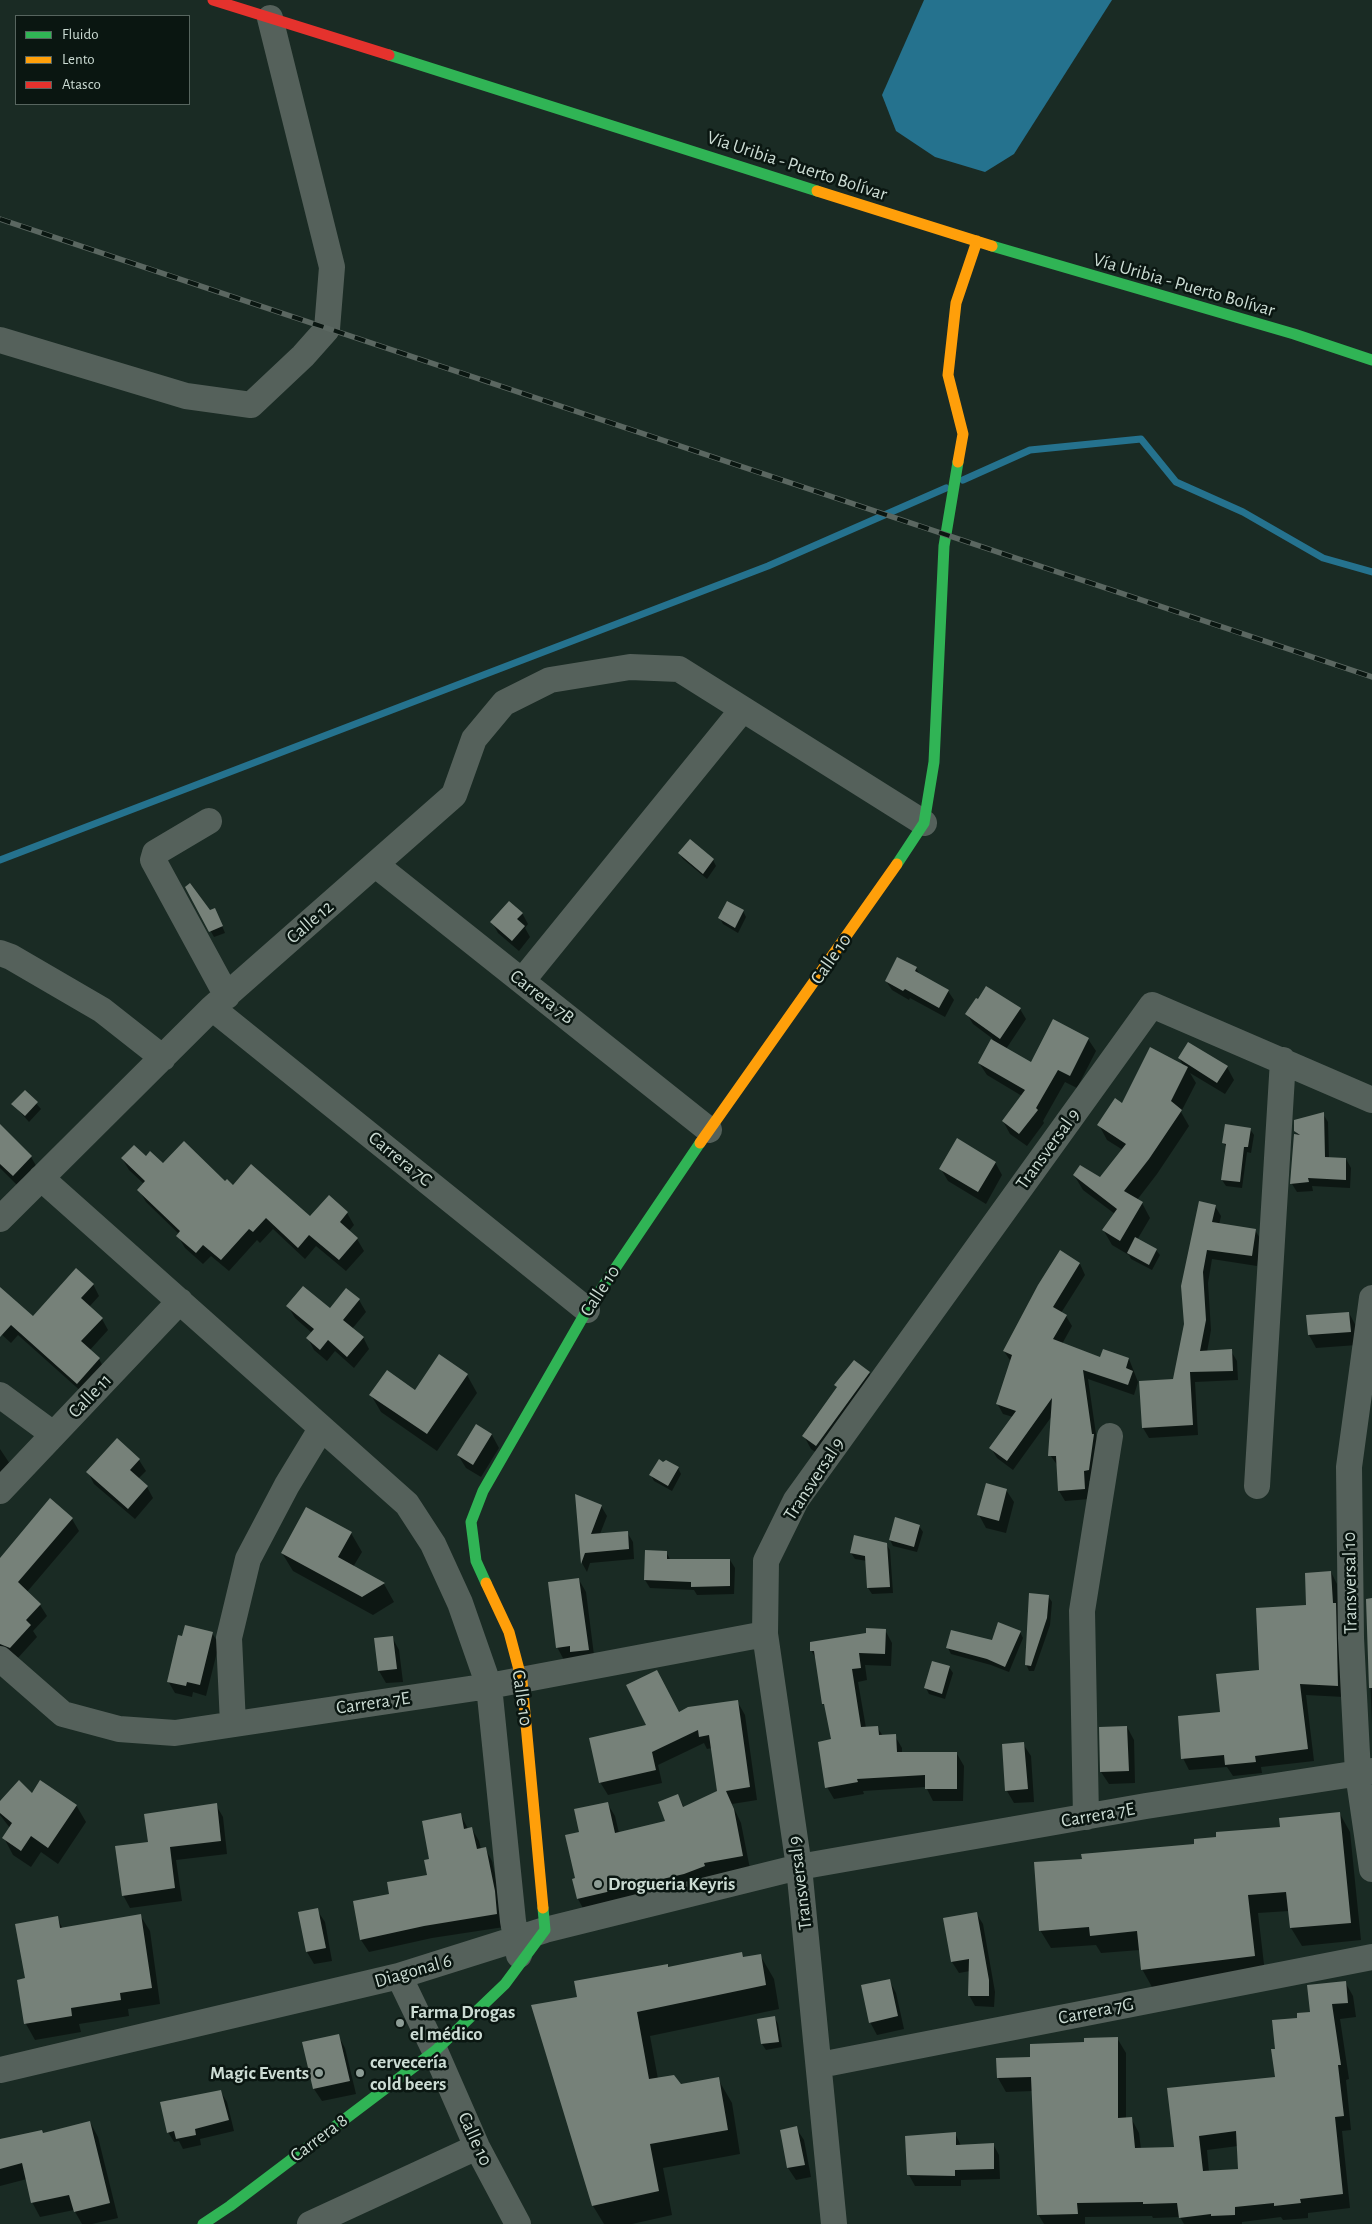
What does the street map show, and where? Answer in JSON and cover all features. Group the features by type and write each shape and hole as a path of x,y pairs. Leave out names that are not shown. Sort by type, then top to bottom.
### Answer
{"street":[{"name":"Vía Uribia - Puerto Bolívar","path":"213,0 1063,268 1294,334 1372,360"},
{"path":"0,340 186,396 251,405 303,356 327,328 332,267 270,18"},
{"name":"Calle 10","path":"545,1930 522,1681 509,1632 476,1561 471,1522 483,1491 587,1310 709,1130 903,856 924,823 934,762 944,546 963,434 948,374 956,303 977,241"},
{"name":"Calle 12","path":"0,1219 220,1002 454,795 474,739 504,703 550,680 630,667 679,669 924,823"},
{"path":"522,981 743,709"},
{"name":"Carrera 7C","path":"209,821 155,853 153,860 220,1002 587,1310"},
{"name":"Carrera 7B","path":"376,865 709,1130"},
{"path":"0,953 18,961 102,1010 164,1058"},
{"name":"Transversal 9","path":"834,2224 820,2064 811,1864 765,1634 766,1561 796,1500 1152,1006 1283,1060"},
{"path":"1258,1486 1283,1060 1372,1100"},
{"path":"41,1178 407,1504 433,1544 460,1602 489,1686 518,1951 505,1984 435,2051"},
{"name":"Transversal 10","path":"1372,1298 1349,1467 1351,1638 1365,1772 1372,1869"},
{"name":"Calle 11","path":"0,1492 180,1301"},
{"path":"0,1395 53,1434"},
{"path":"233,1724 229,1638 248,1559 286,1486 322,1430"},
{"path":"1086,1817 1082,1611 1110,1436"},
{"name":"Carrera 7E","path":"0,1659 63,1714 119,1729 175,1733 522,1681 765,1634"},
{"name":"Carrera 7E","path":"811,1864 1365,1772"},
{"name":"Diagonal 6","path":"0,2070 399,1976 518,1951 545,1930 811,1864"},
{"name":"Carrera 7G","path":"820,2064 1372,1957"},
{"name":"Calle 10","path":"399,1976 435,2051 477,2147 518,2224"},
{"name":"Carrera 8","path":"203,2224 230,2206 435,2051"},
{"path":"310,2224 477,2147"}],"water":[{"path":"924,0 1112,0 1014,154 985,172 935,157 896,131 882,95"}],"building":[{"path":"690,839 714,859 703,874 678,853"},
{"path":"190,883 210,910 215,908 223,926 209,932 185,887"},
{"path":"509,901 523,913 517,919 525,926 512,941 490,922"},
{"path":"727,901 744,910 735,928 718,918"},
{"path":"897,957 917,967 915,971 949,990 939,1008 905,989 903,991 885,981"},
{"path":"986,986 1021,1008 1000,1039 965,1014"},
{"path":"1053,1019 1089,1038 1070,1076 1058,1070 1036,1108 1038,1110 1019,1134 1002,1121 1025,1090 978,1063 991,1039 1031,1062"},
{"path":"1188,1042 1228,1066 1217,1083 1178,1058"},
{"path":"1150,1047 1188,1067 1171,1101 1182,1110 1149,1159 1124,1191 1143,1202 1120,1241 1102,1230 1117,1209 1073,1175 1080,1165 1100,1177 1126,1144 1097,1125 1115,1098 1122,1103"},
{"path":"25,1090 38,1102 25,1116 11,1104"},
{"path":"1324,1112 1325,1157 1346,1158 1346,1180 1308,1178 1309,1182 1290,1184 1294,1134 1300,1135 1294,1131 1294,1120"},
{"path":"0,1124 32,1156 13,1176 0,1164"},
{"path":"1225,1124 1251,1128 1248,1147 1244,1147 1240,1182 1221,1180 1226,1144 1222,1143"},
{"path":"957,1138 996,1162 978,1192 939,1169"},
{"path":"184,1141 225,1181 227,1179 233,1185 251,1164 310,1216 329,1195 348,1212 340,1222 358,1238 339,1260 309,1235 298,1248 266,1218 253,1232 249,1229 221,1260 203,1245 196,1253 176,1236 180,1231 137,1190 145,1181 121,1158 134,1145 146,1156 150,1151 163,1163"},
{"path":"1199,1201 1216,1205 1212,1222 1256,1229 1252,1256 1207,1250 1203,1272 1206,1320 1200,1351 1232,1349 1233,1371 1190,1372 1193,1425 1142,1428 1139,1381 1173,1379 1184,1324 1181,1286"},
{"path":"1135,1237 1157,1249 1149,1265 1127,1253"},
{"path":"1060,1250 1080,1263 1053,1307 1067,1315 1053,1339 1100,1357 1103,1349 1129,1358 1126,1368 1133,1371 1128,1385 1083,1370 1092,1434 1094,1434 1089,1470 1084,1471 1085,1489 1058,1491 1056,1456 1048,1456 1052,1398 1007,1461 989,1448 1016,1411 996,1404 1012,1355 1003,1351 1038,1285"},
{"path":"76,1268 94,1284 81,1298 103,1318 81,1341 100,1358 77,1384 11,1325 0,1337 0,1287 33,1316"},
{"path":"303,1286 330,1308 346,1288 360,1299 343,1320 364,1337 347,1357 328,1340 320,1350 306,1338 314,1329 286,1306"},
{"path":"1349,1312 1351,1332 1308,1335 1306,1315"},
{"path":"439,1354 468,1374 427,1434 369,1395 387,1370 415,1390"},
{"path":"854,1360 870,1372 816,1446 802,1436 837,1387 834,1385"},
{"path":"476,1424 492,1434 473,1465 457,1455"},
{"path":"117,1438 140,1459 130,1470 148,1486 128,1509 86,1472"},
{"path":"659,1459 663,1462 666,1460 679,1467 668,1486 649,1475"},
{"path":"986,1483 1007,1489 999,1521 977,1515"},
{"path":"575,1494 602,1505 591,1534 628,1531 629,1549 585,1553 581,1564"},
{"path":"50,1498 73,1518 18,1582 41,1604 26,1620 31,1625 10,1648 0,1644 0,1558"},
{"path":"306,1507 352,1532 338,1557 385,1583 362,1597 281,1553"},
{"path":"895,1517 920,1525 914,1547 889,1540"},
{"path":"854,1535 887,1543 890,1587 867,1588 865,1556 850,1553"},
{"path":"645,1550 667,1551 667,1559 730,1559 730,1586 691,1587 691,1582 644,1580"},
{"path":"1331,1571 1333,1603 1336,1603 1338,1686 1300,1684 1308,1749 1255,1756 1256,1762 1225,1765 1224,1755 1181,1759 1178,1716 1220,1712 1216,1674 1259,1670 1256,1608 1306,1605 1305,1573"},
{"path":"579,1578 589,1650 570,1652 570,1646 556,1648 548,1582"},
{"path":"1029,1593 1049,1595 1047,1618 1031,1666 1025,1665"},
{"path":"1372,1598 1372,1688 1369,1688 1366,1599"},
{"path":"998,1622 1021,1631 1005,1667 987,1659 946,1648 951,1630 992,1640"},
{"path":"185,1625 213,1632 200,1685 187,1682 186,1686 167,1682 178,1635 182,1636"},
{"path":"866,1628 886,1629 885,1654 859,1653 861,1668 852,1669 861,1727 878,1726 879,1735 896,1734 897,1752 957,1752 957,1789 925,1789 925,1775 857,1779 858,1782 825,1788 818,1742 831,1739 824,1704 822,1704 814,1651 810,1651 810,1642 866,1633"},
{"path":"393,1636 397,1669 378,1671 374,1638"},
{"path":"932,1661 950,1666 942,1694 924,1688"},
{"path":"657,1670 679,1712 688,1707 738,1700 750,1787 726,1791 734,1809 743,1856 704,1863 705,1866 684,1874 577,1899 572,1879 575,1878 565,1835 579,1832 574,1809 608,1802 615,1833 665,1821 658,1802 678,1794 683,1807 717,1791 709,1735 699,1737 698,1730 652,1752 656,1770 599,1783 589,1738 646,1725 626,1685"},
{"path":"1127,1726 1129,1771 1100,1772 1099,1727"},
{"path":"1024,1742 1028,1789 1005,1791 1002,1744"},
{"path":"19,1780 32,1793 40,1780 77,1805 48,1848 31,1836 21,1851 2,1838 12,1823 0,1813 0,1801"},
{"path":"217,1803 221,1841 170,1847 175,1888 122,1896 115,1846 148,1842 144,1814"},
{"path":"1340,1812 1351,1923 1290,1928 1286,1892 1248,1895 1255,1956 1141,1970 1137,1931 1090,1936 1089,1927 1039,1931 1034,1862 1082,1859 1081,1854 1194,1844 1194,1839 1216,1837 1216,1832 1280,1827 1279,1818"},
{"path":"461,1813 464,1829 472,1827 477,1849 486,1847 495,1891 497,1914 424,1926 360,1940 353,1901 389,1894 387,1882 427,1875 424,1860 429,1859 422,1821"},
{"path":"318,1908 326,1948 306,1952 298,1912"},
{"path":"977,1912 989,1980 989,1996 968,1996 969,1959 951,1962 943,1918"},
{"path":"141,1914 152,1988 120,1993 121,2000 71,2008 72,2016 24,2024 17,1980 25,1978 15,1924 58,1916 60,1928"},
{"path":"742,1952 743,1957 761,1954 766,1985 637,2012 649,2079 674,2075 681,2084 719,2077 728,2130 650,2144 659,2191 592,2206 531,2005 577,1997 574,1981 668,1964 668,1967"},
{"path":"890,1979 898,2016 869,2023 861,1985"},
{"path":"1346,1981 1348,2003 1332,2004 1341,2065 1338,2065 1344,2116 1335,2117 1343,2194 1300,2199 1301,2203 1274,2206 1274,2203 1235,2207 1235,2215 1211,2216 1211,2214 1179,2218 1177,2203 1143,2204 1143,2202 1077,2203 1078,2214 1037,2215 1031,2077 997,2078 996,2058 1030,2057 1030,2044 1084,2042 1084,2038 1118,2037 1118,2118 1132,2117 1135,2148 1174,2147 1167,2088 1275,2077 1271,2049 1275,2049 1272,2020 1297,2018 1297,2013 1310,2012 1307,1985","holes":["1236,2131 1238,2169 1203,2171 1199,2136"]},
{"path":"775,2016 779,2042 761,2044 757,2019"},
{"path":"339,2034 350,2081 313,2089 302,2042"},
{"path":"221,2090 229,2120 195,2129 196,2135 176,2139 174,2131 167,2133 160,2102"},
{"path":"90,2121 110,2203 74,2212 69,2195 31,2203 22,2163 0,2169 0,2139 42,2130 43,2133"},
{"path":"797,2126 805,2165 787,2168 780,2130"},
{"path":"956,2132 956,2145 994,2143 994,2169 955,2170 955,2176 907,2175 905,2136"}],"waterway":[{"path":"963,480 1030,450 1141,439 1176,482 1243,512 1323,558 1372,572"},
{"path":"0,860 768,566 946,488"}],"railway":[{"path":"0,219 1372,677"}],"traffic: fast":[{"path":"389,55 817,191"},
{"path":"992,246 1294,334 1372,360"},
{"path":"897,864 924,823 934,762 944,546 958,462"},
{"path":"486,1583 476,1561 471,1522 483,1491 587,1310 700,1143"},
{"path":"203,2224 230,2206 435,2051 505,1984 545,1930 543,1908"}],"traffic: slow":[{"path":"817,191 992,246"},
{"path":"958,462 963,434 948,375 956,303 977,241"},
{"path":"700,1143 897,864"},
{"path":"486,1583 509,1632 522,1681 543,1908"}],"traffic: jam":[{"path":"213,0 389,55"}],"place":[{"name":"Drogueria Keyris","path":"598,1884"},
{"name":"Farma Drogas el médico","path":"400,2023"},
{"name":"Magic Events","path":"319,2073"},
{"name":"cervecería cold beers","path":"360,2073"}]}
